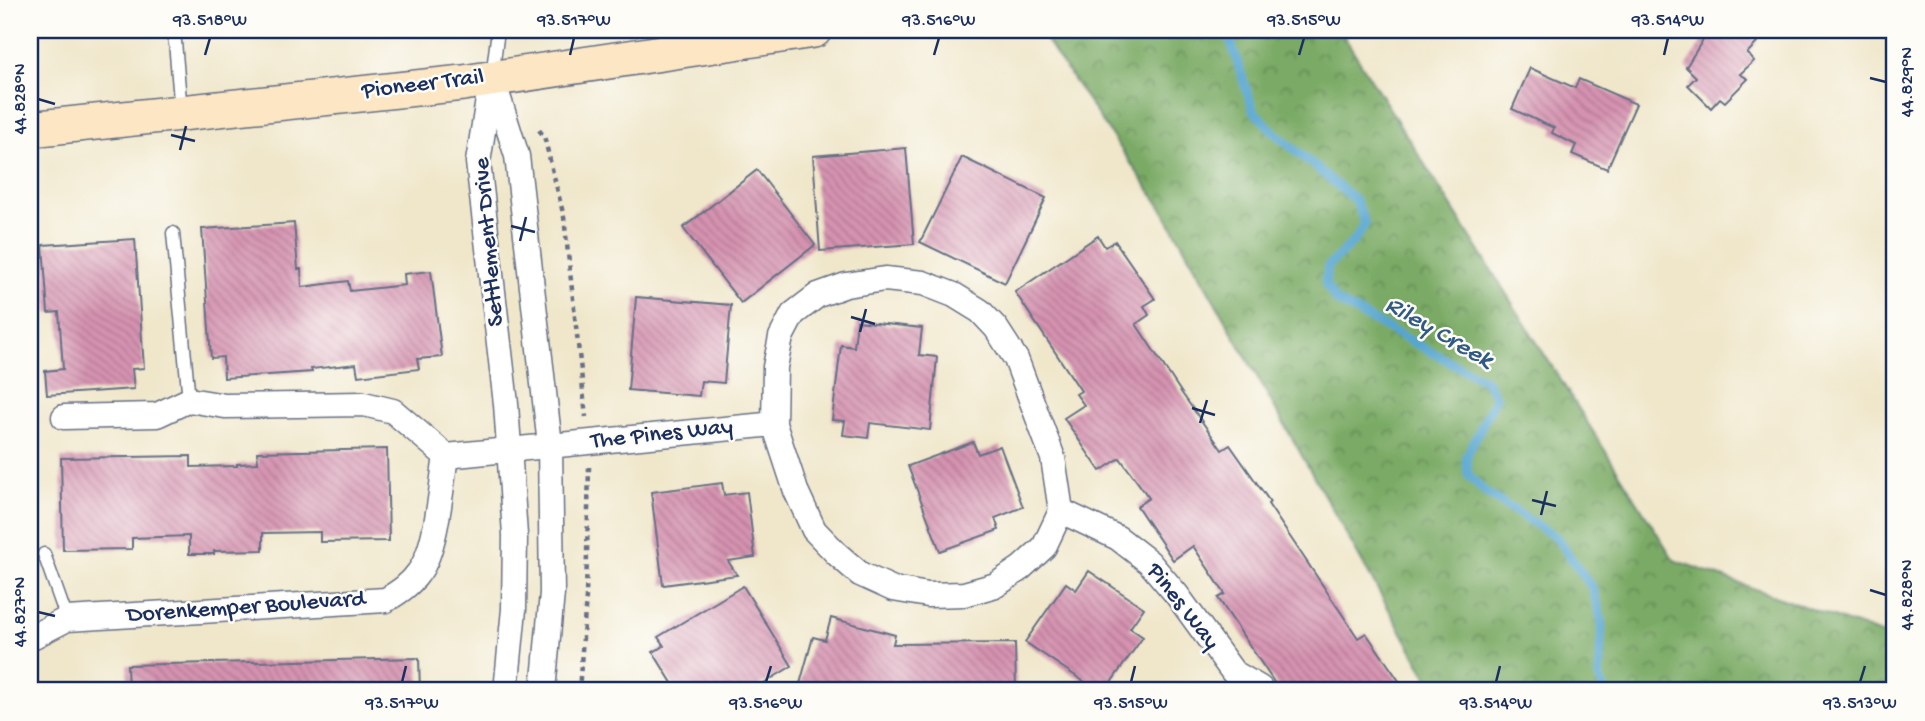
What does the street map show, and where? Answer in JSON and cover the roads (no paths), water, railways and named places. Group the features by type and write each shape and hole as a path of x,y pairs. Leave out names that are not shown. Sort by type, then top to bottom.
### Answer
{"main road":[{"name":"Pioneer Trail","path":"30,129 463,82 814,30"}],"street":[{"name":"Settlement Drive","path":"492,77 517,156 550,445 552,593 543,691"},
{"name":"Settlement Drive","path":"492,77 478,162 510,449 515,535 514,609 506,691"},
{"path":"885,279 923,283 954,295 980,311 996,328 1016,359 1053,458 1061,511 1044,547 1021,568 996,585 964,594 928,595 893,589 860,574 814,530 796,491 774,424 775,367 780,337 793,313 818,295 846,285 885,279"},
{"path":"64,417 157,415 189,400 225,406 364,404 393,411 446,456 550,445"},
{"name":"The Pines Way","path":"550,445 774,424"},
{"name":"Dorenkemper Boulevard","path":"30,638 67,620 386,600 405,589 421,571 432,542 446,456"},
{"name":"Pines Way","path":"1061,511 1118,538 1149,562 1177,595 1233,672 1260,691"}],"lane":[{"path":"174,30 181,112"},
{"path":"492,77 498,30"},
{"path":"173,233 189,400"},
{"path":"44,554 67,620"}],"waterway":[{"name":"Riley Creek","path":"1229,30 1253,110 1276,134 1356,201 1365,224 1354,241 1328,266 1325,283 1336,301 1486,381 1496,397 1466,457 1468,475 1486,493 1556,537 1593,589 1602,622 1599,676 1604,691"}]}
